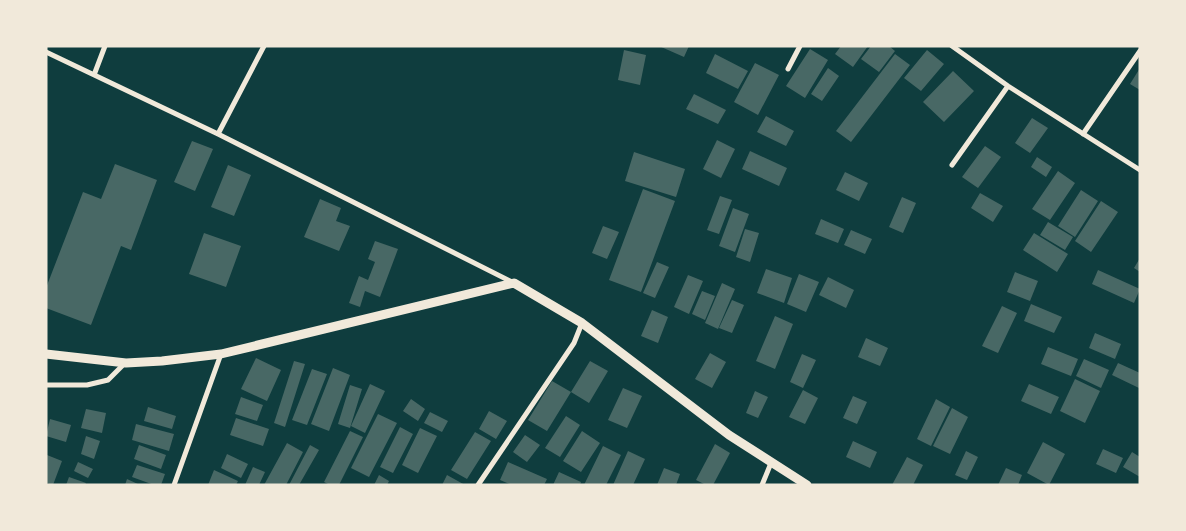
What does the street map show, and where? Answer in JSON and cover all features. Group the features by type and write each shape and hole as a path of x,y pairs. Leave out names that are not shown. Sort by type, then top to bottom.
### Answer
{"street":[{"path":"94,74 105,46"},
{"path":"218,134 264,46"},
{"path":"788,69 800,46"},
{"path":"952,46 1008,86 1140,170"},
{"path":"1082,134 1140,51"},
{"path":"46,52 218,134 514,283 582,323 729,434 807,485"},
{"path":"952,165 1008,86"},
{"path":"46,354 126,363 162,362 221,354 514,283"},
{"path":"478,485 574,343 582,323"},
{"path":"174,485 221,354"},
{"path":"46,384 87,385 108,380 126,363"},
{"path":"762,485 771,463"}],"building":[{"path":"659,46 689,46 684,57"},
{"path":"841,46 868,46 853,67 835,54"},
{"path":"871,46 889,46 895,51 879,72 861,59"},
{"path":"810,49 828,60 805,98 786,86"},
{"path":"624,50 646,55 640,85 618,80"},
{"path":"927,50 944,64 921,91 904,78"},
{"path":"715,54 748,71 738,89 706,73"},
{"path":"895,54 910,65 851,142 836,131"},
{"path":"755,63 779,75 758,115 734,102"},
{"path":"828,68 839,76 822,101 811,94"},
{"path":"1140,68 1140,90 1130,84"},
{"path":"953,71 974,91 944,122 923,102"},
{"path":"694,94 726,110 718,124 686,109"},
{"path":"766,116 794,131 786,146 757,132"},
{"path":"1032,118 1048,128 1030,153 1015,143"},
{"path":"717,140 735,149 721,178 703,169"},
{"path":"192,141 213,149 195,191 174,182"},
{"path":"985,146 1001,157 978,188 962,177"},
{"path":"750,151 787,168 779,186 742,169"},
{"path":"634,152 685,169 676,197 625,181"},
{"path":"1037,157 1052,167 1046,177 1031,167"},
{"path":"115,164 157,180 131,250 121,246 91,325 46,308 46,288 83,192 101,199"},
{"path":"228,165 251,175 234,216 211,207"},
{"path":"1058,171 1075,183 1050,220 1032,209"},
{"path":"845,172 868,183 859,201 836,190"},
{"path":"643,189 675,201 641,292 609,280"},
{"path":"1081,190 1098,201 1075,237 1058,226"},
{"path":"980,193 1003,206 993,222 971,208"},
{"path":"720,196 732,200 719,234 707,230"},
{"path":"902,197 916,203 903,233 889,227"},
{"path":"320,199 341,208 336,221 350,226 339,251 304,237"},
{"path":"1101,201 1118,212 1091,252 1075,241"},
{"path":"733,208 749,214 735,252 719,246"},
{"path":"821,219 844,229 838,243 815,234"},
{"path":"1048,222 1073,237 1065,250 1040,235"},
{"path":"603,226 619,232 607,259 592,253"},
{"path":"745,229 759,233 750,262 736,257"},
{"path":"851,230 872,239 865,254 844,245"},
{"path":"204,233 241,246 226,287 189,274"},
{"path":"1034,233 1068,254 1057,272 1023,250"},
{"path":"375,241 398,249 380,297 365,291 360,307 349,303 359,276 368,280 375,262 368,259"},
{"path":"1140,258 1140,272 1134,268"},
{"path":"657,262 669,267 655,298 643,293"},
{"path":"766,269 792,278 784,303 757,293"},
{"path":"1098,270 1140,289 1134,303 1092,284"},
{"path":"1015,272 1038,281 1030,301 1007,292"},
{"path":"799,274 819,282 806,312 787,304"},
{"path":"688,275 703,281 689,314 674,307"},
{"path":"828,277 854,290 846,308 819,295"},
{"path":"722,283 735,289 718,329 705,323"},
{"path":"702,291 715,296 705,320 692,314"},
{"path":"732,300 744,305 732,333 719,328"},
{"path":"1031,304 1062,317 1054,333 1024,321"},
{"path":"1002,306 1017,313 998,353 982,346"},
{"path":"652,310 668,317 658,343 641,336"},
{"path":"775,316 793,324 775,369 756,361"},
{"path":"1095,333 1121,344 1115,359 1089,348"},
{"path":"866,338 888,348 880,366 858,357"},
{"path":"1048,347 1078,359 1071,376 1041,364"},
{"path":"710,353 726,362 712,388 695,379"},
{"path":"802,354 816,360 803,388 790,382"},
{"path":"256,358 281,370 267,401 241,389"},
{"path":"1084,359 1109,370 1101,388 1076,376"},
{"path":"294,361 305,364 285,427 274,423"},
{"path":"590,361 608,371 589,403 571,392"},
{"path":"1118,363 1140,373 1139,388 1112,375"},
{"path":"333,368 350,375 329,431 311,424"},
{"path":"312,369 327,374 307,425 292,420"},
{"path":"1075,379 1100,391 1085,423 1060,411"},
{"path":"552,381 571,392 547,431 528,420"},
{"path":"370,384 385,391 365,433 351,426"},
{"path":"1029,384 1059,397 1051,414 1021,401"},
{"path":"350,385 362,389 350,428 338,424"},
{"path":"623,388 642,396 627,428 608,420"},
{"path":"803,390 818,398 805,424 789,417"},
{"path":"755,391 768,397 758,418 746,413"},
{"path":"853,396 867,402 857,424 843,418"},
{"path":"241,397 263,405 257,421 235,414"},
{"path":"411,399 425,409 418,421 403,411"},
{"path":"936,399 950,407 931,446 917,439"},
{"path":"148,407 176,416 172,429 144,421"},
{"path":"952,408 968,417 950,454 933,446"},
{"path":"86,409 106,413 102,433 81,428"},
{"path":"489,411 507,421 496,439 479,429"},
{"path":"430,412 448,421 442,432 424,423"},
{"path":"378,414 397,423 369,477 351,468"},
{"path":"566,416 580,425 560,457 545,448"},
{"path":"236,418 269,429 263,446 230,435"},
{"path":"50,419 71,425 66,442 46,436"},
{"path":"136,424 174,434 169,451 132,440"},
{"path":"400,427 413,434 393,473 380,467"},
{"path":"420,428 437,436 418,473 402,465"},
{"path":"350,431 363,437 339,485 330,485 324,482"},
{"path":"582,431 600,443 581,472 563,461"},
{"path":"475,432 491,441 467,479 451,470"},
{"path":"525,435 540,445 527,462 513,452"},
{"path":"86,436 100,441 94,459 81,454"},
{"path":"853,441 877,452 870,468 846,457"},
{"path":"1043,442 1065,454 1049,485 1027,473"},
{"path":"287,443 303,452 286,485 264,485"},
{"path":"715,444 730,453 713,485 706,485 696,480"},
{"path":"139,445 166,455 161,469 134,459"},
{"path":"310,445 319,450 299,485 289,485"},
{"path":"603,446 621,455 606,485 584,485"},
{"path":"1103,449 1123,458 1116,473 1096,464"},
{"path":"628,451 645,459 633,485 613,485"},
{"path":"966,451 978,457 967,480 955,475"},
{"path":"1132,452 1140,457 1140,477 1123,467"},
{"path":"227,454 248,464 241,478 221,468"},
{"path":"47,455 62,461 53,485 46,483"},
{"path":"907,457 923,465 913,485 892,485"},
{"path":"78,462 93,469 88,478 74,471"},
{"path":"508,462 547,479 544,485 512,485 500,480"},
{"path":"137,465 165,474 161,485 154,485 132,477"},
{"path":"253,467 265,472 259,485 245,485"},
{"path":"664,468 680,474 676,485 657,485"},
{"path":"1006,468 1022,475 1018,485 998,485"},
{"path":"214,470 238,481 236,485 208,485"},
{"path":"559,472 581,482 580,485 553,485"},
{"path":"379,475 389,481 387,485 374,485"},
{"path":"447,475 465,485 442,485"},
{"path":"69,477 86,483 85,485 66,485"},
{"path":"127,479 140,485 125,485"}]}
